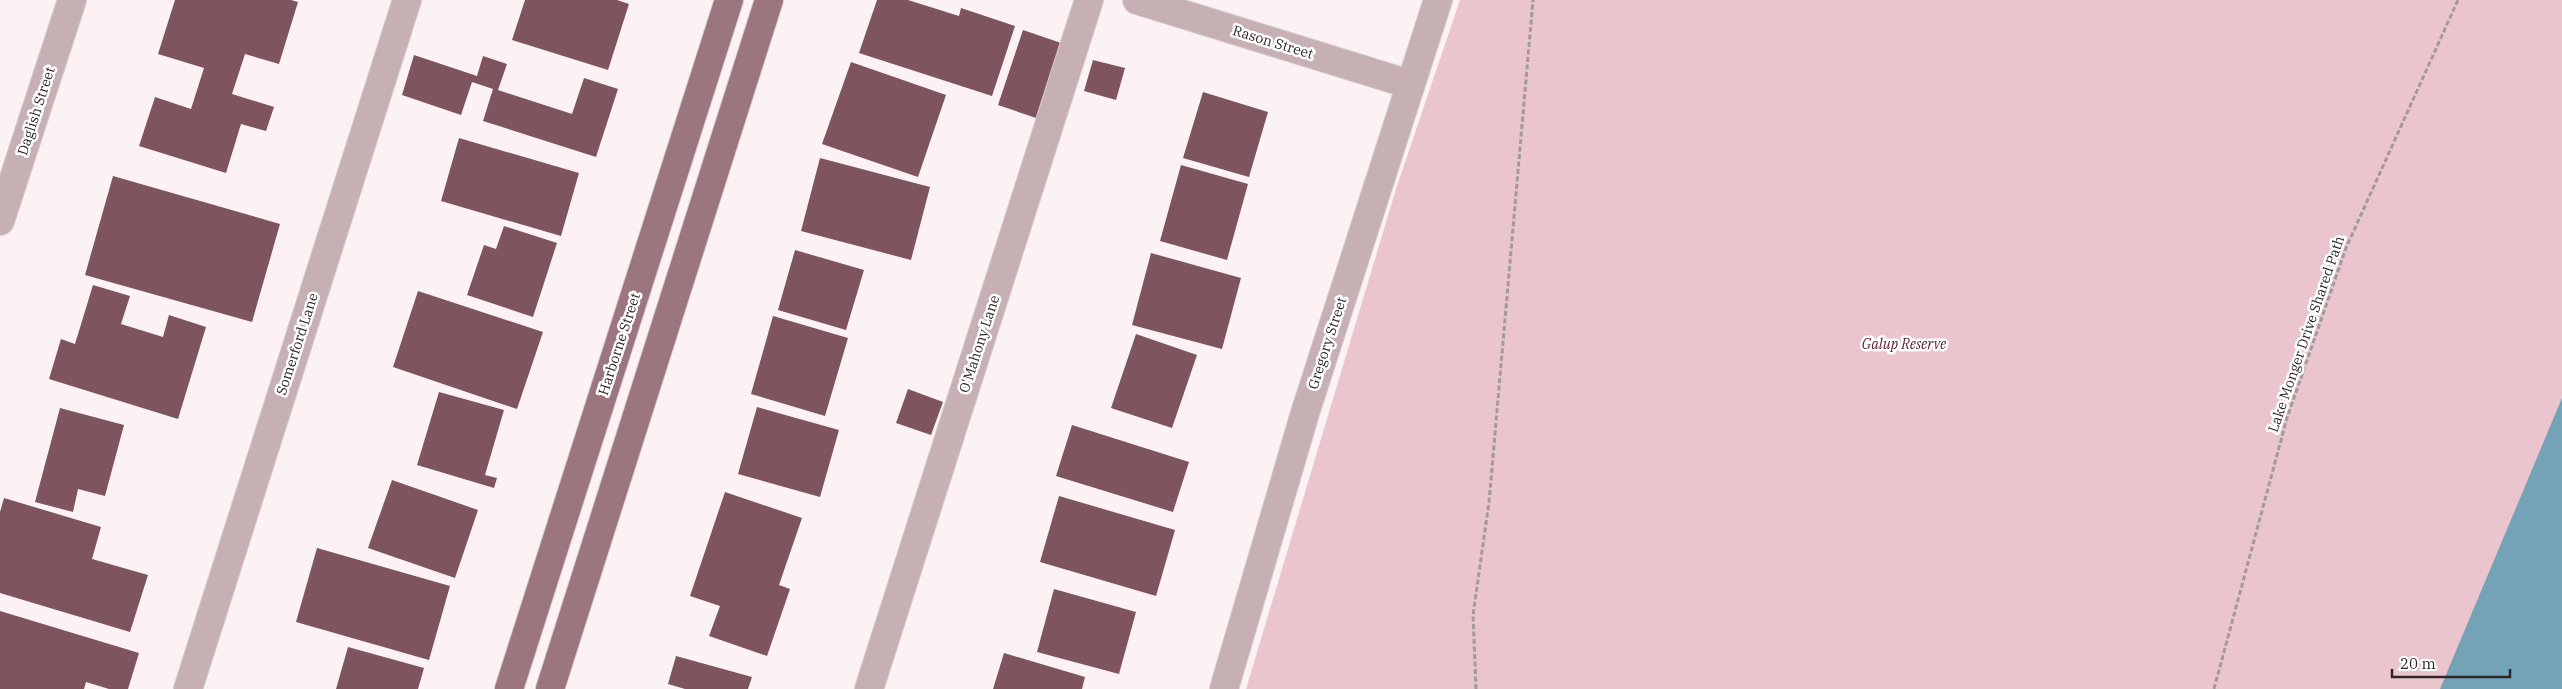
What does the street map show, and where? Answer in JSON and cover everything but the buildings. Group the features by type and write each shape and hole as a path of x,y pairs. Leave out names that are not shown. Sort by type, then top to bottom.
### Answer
{"main road":[{"name":"Harborne Street","path":"509,689 729,0"},
{"path":"550,689 769,0"}],"street":[{"name":"Daglish Street","path":"0,221 72,0"},
{"name":"Somerford Lane","path":"188,689 407,0"},
{"name":"O'Mahony Lane","path":"869,689 1089,0"},
{"name":"Rason Street","path":"1137,0 1409,84"},
{"name":"Gregory Street","path":"1224,689 1305,413 1409,84 1438,0"}],"path":[{"path":"1476,689 1474,615 1489,502 1533,0"},
{"name":"Lake Monger Drive Shared Path","path":"2214,689 2287,418 2346,248 2458,0"}],"green space":[{"name":"Galup Reserve","path":"1460,0 2562,0 2562,689 1246,689 1396,189"}],"water":[{"path":"2562,398 2562,689 2440,689"}]}
